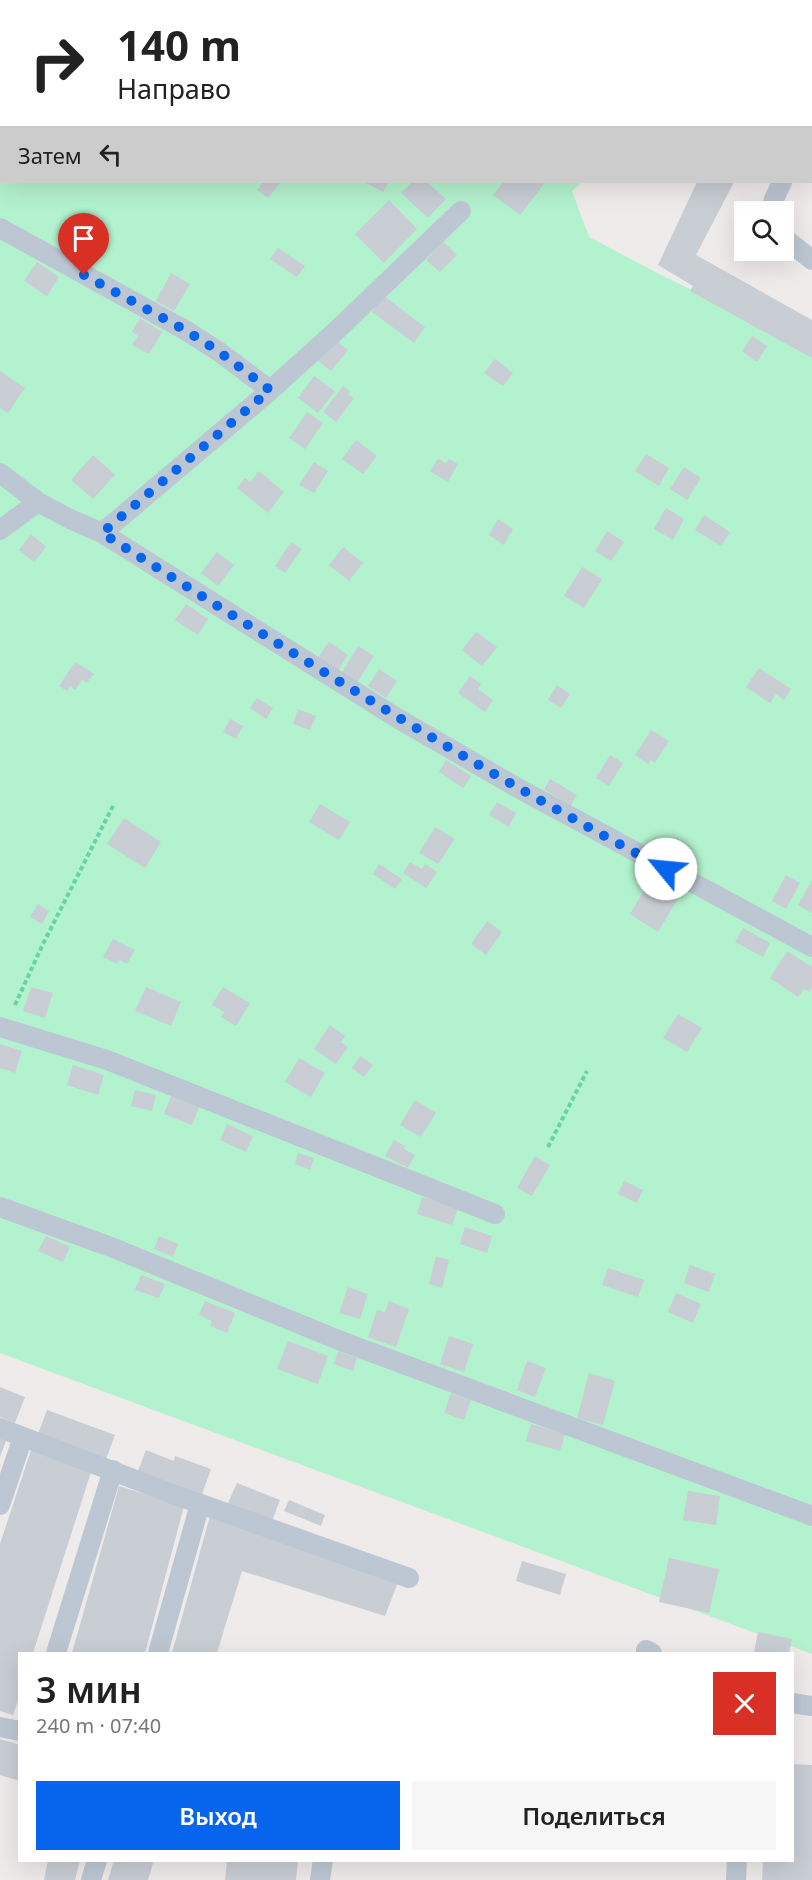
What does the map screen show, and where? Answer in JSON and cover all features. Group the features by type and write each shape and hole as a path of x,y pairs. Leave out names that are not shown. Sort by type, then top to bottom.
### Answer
{"lane":[{"path":"774,201 782,183"},
{"path":"102,533 337,330 460,211"},
{"path":"0,228 185,330 218,351 270,390"},
{"path":"794,246 812,260"},
{"path":"0,473 38,502 102,533 406,724 516,787 812,947"},
{"path":"0,530 38,502"},
{"path":"3,1028 107,1060 495,1214"},
{"path":"0,1207 111,1247 395,1361 812,1516"},
{"path":"0,1428 200,1504 409,1578"},
{"path":"0,1505 23,1437"},
{"path":"56,1652 113,1470"},
{"path":"158,1652 200,1504"},
{"path":"794,1703 812,1706"},
{"path":"0,1727 18,1731"},
{"path":"91,1880 96,1862"},
{"path":"320,1880 323,1862"},
{"path":"736,1880 737,1862"}],"path":[{"path":"3,1028 114,804"},
{"path":"548,1147 587,1071"}],"green space":[{"path":"0,183 581,183 572,191 589,237 665,277 812,347 812,1654 0,1353"}],"building":[{"path":"262,183 280,183 268,198 257,190"},
{"path":"366,183 388,183 383,192"},
{"path":"411,183 428,183 446,199 428,218 401,193"},
{"path":"503,183 544,184 520,215 493,195"},
{"path":"697,183 733,183 696,255 812,320 812,358 690,291 693,286 658,265"},
{"path":"389,200 417,229 384,263 355,234"},
{"path":"443,241 457,255 440,272 426,260"},
{"path":"278,248 305,266 297,277 270,259"},
{"path":"37,262 59,277 47,296 24,281"},
{"path":"171,273 190,284 174,311 156,301"},
{"path":"384,296 425,327 414,343 372,312"},
{"path":"140,318 162,332 149,354 132,345 138,336 132,332"},
{"path":"752,336 767,346 757,362 742,351"},
{"path":"334,339 348,350 331,371 318,361"},
{"path":"495,359 513,373 503,386 484,373"},
{"path":"0,371 25,388 8,413 0,408"},
{"path":"314,376 335,391 318,413 298,398"},
{"path":"343,386 354,398 336,422 323,412"},
{"path":"307,412 323,423 305,449 289,438"},
{"path":"356,440 377,456 363,474 342,459"},
{"path":"646,454 669,468 659,486 635,471"},
{"path":"93,455 115,475 93,499 71,480"},
{"path":"438,459 446,463 449,459 458,464 448,482 430,471"},
{"path":"314,462 328,471 314,493 299,485"},
{"path":"684,467 701,478 687,500 670,489"},
{"path":"259,471 284,492 268,513 237,488 245,478 250,482"},
{"path":"666,508 684,519 673,540 654,529"},
{"path":"704,515 730,532 721,546 695,530"},
{"path":"498,519 513,529 504,545 489,535"},
{"path":"607,531 624,542 611,561 595,551"},
{"path":"31,534 46,547 34,562 19,550"},
{"path":"291,542 302,549 285,573 275,566"},
{"path":"343,547 363,563 349,581 329,565"},
{"path":"217,552 234,565 218,586 201,573"},
{"path":"582,567 602,579 584,608 564,596"},
{"path":"186,604 208,619 198,635 175,620"},
{"path":"476,632 497,647 482,666 462,650"},
{"path":"329,642 348,655 337,672 317,659"},
{"path":"358,646 374,656 356,684 341,674"},
{"path":"75,662 94,674 87,683 82,680 75,690 70,686 67,691 59,686"},
{"path":"759,668 791,689 784,700 776,694 770,703 746,687"},
{"path":"379,669 397,681 386,698 368,686"},
{"path":"470,676 481,684 478,689 493,700 485,712 458,693"},
{"path":"557,685 570,694 561,708 548,700"},
{"path":"257,698 273,708 266,719 250,708"},
{"path":"298,709 316,716 310,730 293,724"},
{"path":"230,719 243,726 236,739 223,732"},
{"path":"651,730 669,741 655,763 651,760 648,764 635,755"},
{"path":"610,755 623,763 609,786 596,778"},
{"path":"446,760 471,776 463,788 439,772"},
{"path":"550,779 577,795 570,806 544,789"},
{"path":"497,802 516,813 509,827 489,815"},
{"path":"320,804 350,822 339,840 309,822"},
{"path":"124,818 161,842 145,868 107,844"},
{"path":"435,827 455,839 438,864 419,853"},
{"path":"410,862 422,869 425,864 437,872 426,888 403,873"},
{"path":"379,864 402,879 395,889 373,874"},
{"path":"653,875 682,892 658,932 630,914"},
{"path":"786,875 800,883 786,909 772,901"},
{"path":"812,880 812,913 798,905"},
{"path":"38,904 49,911 42,924 30,917"},
{"path":"487,921 502,932 486,955 471,944"},
{"path":"743,928 770,943 763,957 735,942"},
{"path":"113,939 135,950 127,964 120,960 117,964 103,957"},
{"path":"787,951 812,967 812,987 809,992 804,989 798,997 770,978"},
{"path":"31,987 53,993 45,1018 23,1011"},
{"path":"146,987 181,1002 171,1026 135,1011"},
{"path":"223,987 250,1003 236,1026 221,1017 224,1012 212,1005"},
{"path":"678,1014 702,1028 687,1052 663,1038"},
{"path":"330,1025 345,1036 341,1042 348,1047 336,1064 314,1049"},
{"path":"0,1044 22,1051 15,1073 0,1068"},
{"path":"360,1056 373,1065 364,1077 352,1068"},
{"path":"299,1058 325,1073 311,1097 285,1082"},
{"path":"73,1065 104,1075 98,1095 67,1085"},
{"path":"135,1090 156,1095 152,1111 131,1106"},
{"path":"171,1096 199,1107 192,1125 164,1114"},
{"path":"415,1100 436,1113 421,1137 400,1125"},
{"path":"227,1124 253,1136 246,1152 220,1140"},
{"path":"394,1140 415,1155 408,1168 385,1156"},
{"path":"298,1153 314,1158 310,1170 295,1164"},
{"path":"535,1156 550,1165 532,1196 517,1188"},
{"path":"624,1181 643,1190 637,1203 618,1194"},
{"path":"422,1197 458,1208 452,1225 417,1214"},
{"path":"465,1227 492,1236 487,1253 460,1244"},
{"path":"46,1236 70,1247 63,1262 38,1251"},
{"path":"159,1236 178,1244 173,1257 154,1249"},
{"path":"436,1256 449,1260 442,1288 429,1284"},
{"path":"690,1265 715,1274 709,1292 684,1283"},
{"path":"608,1268 644,1280 638,1297 602,1285"},
{"path":"141,1275 165,1284 159,1298 135,1290"},
{"path":"348,1287 368,1294 360,1319 339,1313"},
{"path":"676,1293 701,1304 693,1323 668,1312"},
{"path":"205,1301 235,1313 227,1333 210,1326 212,1321 199,1315"},
{"path":"389,1301 409,1309 396,1347 368,1337 377,1310 385,1312"},
{"path":"449,1336 473,1344 464,1372 440,1364"},
{"path":"288,1341 328,1356 318,1384 277,1369"},
{"path":"338,1351 357,1358 353,1371 334,1364"},
{"path":"527,1361 546,1368 535,1397 517,1390"},
{"path":"589,1373 615,1381 603,1425 577,1418"},
{"path":"0,1387 25,1397 15,1423 0,1417"},
{"path":"451,1393 471,1400 464,1420 444,1413"},
{"path":"47,1410 115,1435 106,1459 38,1434"},
{"path":"531,1424 565,1434 560,1451 526,1441"},
{"path":"0,1436 7,1438 0,1457"},
{"path":"33,1444 93,1466 33,1652 18,1652 18,1701 13,1715 0,1711 0,1544"},
{"path":"146,1450 174,1461 175,1456 211,1469 202,1494 138,1471"},
{"path":"237,1483 280,1500 272,1521 228,1503"},
{"path":"119,1486 184,1506 145,1652 72,1652"},
{"path":"688,1491 720,1496 716,1525 683,1520"},
{"path":"289,1500 325,1515 321,1526 284,1511"},
{"path":"210,1516 399,1580 385,1616 242,1571 217,1652 172,1652"},
{"path":"669,1558 719,1569 709,1613 659,1602"},
{"path":"522,1561 566,1574 560,1595 516,1581"},
{"path":"758,1632 792,1639 789,1652 754,1652"},
{"path":"0,1739 18,1744 18,1780 0,1775"},
{"path":"794,1764 812,1765 812,1880 762,1880 763,1862 794,1862"},
{"path":"48,1862 80,1862 75,1880 44,1880"},
{"path":"113,1862 153,1862 148,1880 108,1880"},
{"path":"227,1862 298,1862 296,1880 225,1880"}],"route":[{"path":"84,275 185,330 218,351 270,390 102,533 386,711 516,787 666,869"}]}
